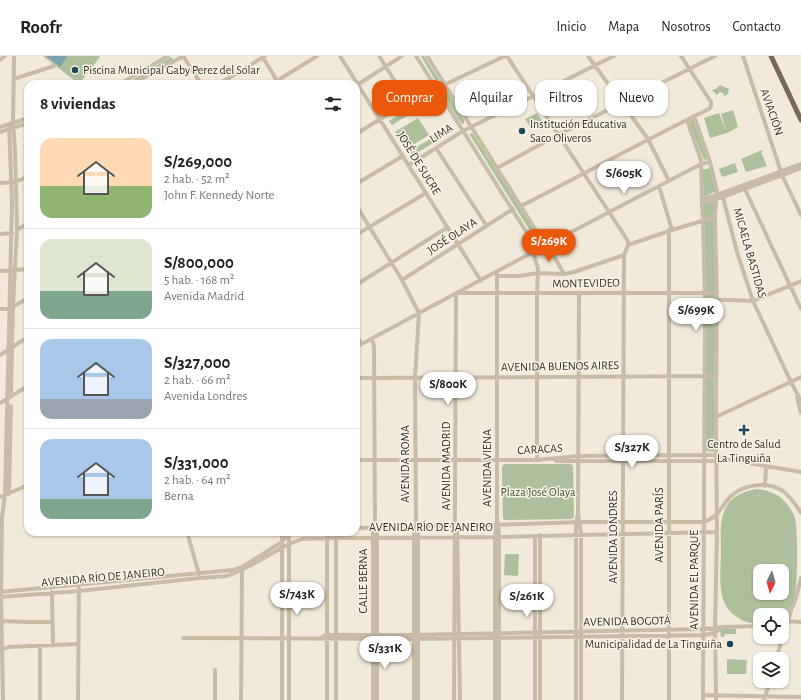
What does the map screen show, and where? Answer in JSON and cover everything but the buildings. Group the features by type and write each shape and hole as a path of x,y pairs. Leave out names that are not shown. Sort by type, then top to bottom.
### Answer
{"main road":[{"path":"771,56 801,120"}],"street":[{"path":"0,60 5,56"},
{"path":"12,270 17,230 11,126 14,56"},
{"path":"129,80 168,56"},
{"path":"139,80 184,56 199,80"},
{"path":"225,80 264,56 277,80"},
{"path":"281,80 318,56"},
{"name":"JOSÉ DE SUCRE","path":"340,56 354,80"},
{"path":"379,56 395,80"},
{"path":"360,83 402,56"},
{"path":"416,56 431,80"},
{"path":"427,56 442,80"},
{"path":"447,84 506,56 628,241 624,255 574,272 564,274 538,273 519,276 497,274"},
{"path":"588,56 606,80"},
{"name":"LIMA","path":"409,165 463,131 614,56"},
{"path":"521,206 648,139 709,109 711,102 681,56"},
{"path":"665,80 715,56"},
{"name":"AVIACIÓN","path":"743,56 782,173 801,215"},
{"path":"14,79 54,66"},
{"path":"447,88 564,274"},
{"name":"JOSÉ DE SUCRE","path":"360,89 381,120 481,281"},
{"path":"447,106 513,209 535,251 538,269 537,460"},
{"path":"497,168 605,111"},
{"path":"360,132 387,116"},
{"path":"632,116 648,139 668,181"},
{"name":"AVENIDA EL PARQUE","path":"694,116 710,162 716,185 717,197 715,217 717,293 716,698"},
{"path":"0,132 24,120"},
{"name":"AVENIDA EL PARQUE","path":"687,120 701,160 703,220 704,460 706,522 704,532 702,635 703,698"},
{"path":"0,127 24,124"},
{"path":"436,148 486,226"},
{"path":"360,182 403,156"},
{"path":"361,344 497,274 535,251 608,212 701,164 710,162"},
{"path":"702,201 782,173 801,164"},
{"path":"782,173 801,168"},
{"path":"0,182 14,182 24,178"},
{"path":"2,700 2,621 0,594 2,517 9,397 14,182"},
{"name":"AVENIDA PARÍS","path":"659,186 670,230 668,292 670,532 669,700"},
{"path":"717,197 724,197 744,187"},
{"path":"744,187 801,308"},
{"path":"360,233 426,193"},
{"name":"MICAELA BASTIDAS","path":"724,197 737,252 753,301 801,401"},
{"name":"JOSÉ OLAYA","path":"402,280 513,209"},
{"path":"360,212 402,280 419,313"},
{"path":"628,245 670,230 715,217"},
{"path":"17,230 24,226"},
{"path":"360,283 448,227"},
{"path":"0,234 12,233"},
{"name":"AVENIDA LONDRES","path":"622,700 624,255"},
{"path":"0,271 24,269"},
{"name":"AVENIDA VIENA","path":"497,274 496,377 497,536 500,636 499,700"},
{"path":"704,299 753,301 801,281"},
{"name":"MONTEVIDEO","path":"456,294 624,292 717,293"},
{"path":"579,293 578,634 580,700"},
{"name":"AVENIDA MADRID","path":"454,700 456,636 456,294"},
{"path":"0,309 11,308 24,300"},
{"name":"AVENIDA ROMA","path":"418,700 415,537 415,377 419,313"},
{"path":"0,355 24,339"},
{"name":"CALLE BERNA","path":"372,339 374,346 376,460 375,637"},
{"name":"AVENIDA BUENOS AIRES","path":"360,378 537,378 668,375 716,376"},
{"path":"716,417 801,377"},
{"path":"0,403 24,390"},
{"path":"796,393 801,413"},
{"name":"CARACAS","path":"360,460 537,460 623,456 669,459 704,455 716,455 724,459"},
{"path":"578,459 623,461 669,459 716,461 724,459 801,472"},
{"path":"765,486 766,466"},
{"path":"706,522 716,516 730,498 744,488 751,486 765,486 783,492 790,497 800,511"},
{"path":"4,495 24,487"},
{"path":"716,503 718,505 725,505"},
{"name":"AVENIDA RÍO DE JANEIRO","path":"360,528 578,522 706,522"},
{"path":"706,522 717,525"},
{"name":"AVENIDA RÍO DE JANEIRO","path":"0,594 137,579 200,575 227,576 289,544 302,539 717,532"},
{"path":"188,536 200,575"},
{"path":"282,536 282,700"},
{"name":"AVENIDA RÍO DE JANEIRO","path":"242,568 282,542 286,536"},
{"path":"289,536 290,700"},
{"name":"AVENIDA VIENA","path":"494,700 497,536"},
{"path":"535,700 537,635 537,536"},
{"path":"327,538 327,700"},
{"path":"336,538 336,700"},
{"path":"241,700 242,568"},
{"name":"AVENIDA RÍO DE JANEIRO","path":"0,594 79,591 200,575"},
{"path":"789,616 801,578"},
{"path":"137,579 138,584"},
{"path":"78,700 79,586"},
{"path":"52,592 53,646"},
{"path":"2,621 52,622"},
{"path":"789,622 801,622"},
{"name":"AVENIDA BOGOTÁ","path":"326,635 336,637 500,636 669,632 722,627 753,626"},
{"path":"715,633 722,627"},
{"name":"AVENIDA BOGOTÁ","path":"669,632 702,635 715,633"},
{"path":"576,700 578,634"},
{"path":"320,638 326,635"},
{"path":"537,635 540,700"},
{"name":"AVENIDA MADRID","path":"456,636 460,700"},
{"name":"AVENIDA BOGOTÁ","path":"326,640 336,637"},
{"path":"373,700 375,637"},
{"path":"375,637 377,700"},
{"name":"AVENIDA ROMA","path":"414,700 416,637"},
{"path":"183,638 320,638 326,640"},
{"path":"1,650 9,647 78,644"},
{"path":"40,646 40,700"},
{"path":"215,670 215,700"},
{"path":"765,698 768,688"},
{"path":"703,698 801,697"}],"green space":[{"name":"Piscina Municipal Gaby Perez del Solar","path":"43,56 100,57 82,80 74,80"},
{"path":"421,56 424,56 439,80 435,80"},
{"path":"171,57 173,59 172,61 136,80 133,80"},
{"path":"720,85 729,89 728,94 724,96 723,93 720,92 717,95 712,90 716,89"},
{"path":"447,90 455,104 455,114 447,101"},
{"path":"733,110 738,127 727,133 721,114"},
{"path":"719,113 727,133 710,138 704,118"},
{"path":"535,114 535,116 539,116 543,122 538,125 539,129 537,130 535,126 531,128 525,119"},
{"path":"397,116 407,116 392,125 389,121"},
{"path":"457,116 462,116 464,124 461,123"},
{"path":"418,118 429,135 406,149 395,132"},
{"path":"693,119 707,159 704,160 689,122"},
{"path":"451,127 453,131 412,156 409,151"},
{"path":"470,133 473,134 541,241 537,242"},
{"path":"762,150 763,151 761,152 767,166 746,172 741,159"},
{"path":"735,163 738,172 722,177 719,169"},
{"path":"710,168 716,191 704,197 702,170"},
{"path":"716,199 714,452 706,451 702,203"},
{"name":"Plaza José Olaya","path":"504,464 571,464 573,466 574,517 572,519 504,520 502,467"},
{"path":"757,489 764,490 776,494 785,501 795,518 797,534 796,583 793,602 789,609 789,608 753,608 753,623 742,620 730,611 722,596 720,579 722,517 726,507 732,499 744,492"},
{"path":"505,554 519,554 518,576 504,575"},
{"path":"720,629 736,629 736,634 725,634 724,637 721,637"},
{"path":"727,659 747,660 746,674 727,674"}],"water":[{"path":"46,56 66,56 67,57 60,67"}],"place":[{"name":"Piscina Municipal Gaby Perez del Solar","path":"75,70"},
{"name":"Institución Educativa Saco Oliveros","path":"522,131"},
{"name":"Centro de Salud La Tinguiña","path":"744,430"},
{"name":"Municipalidad de La Tinguiña","path":"730,644"}]}
